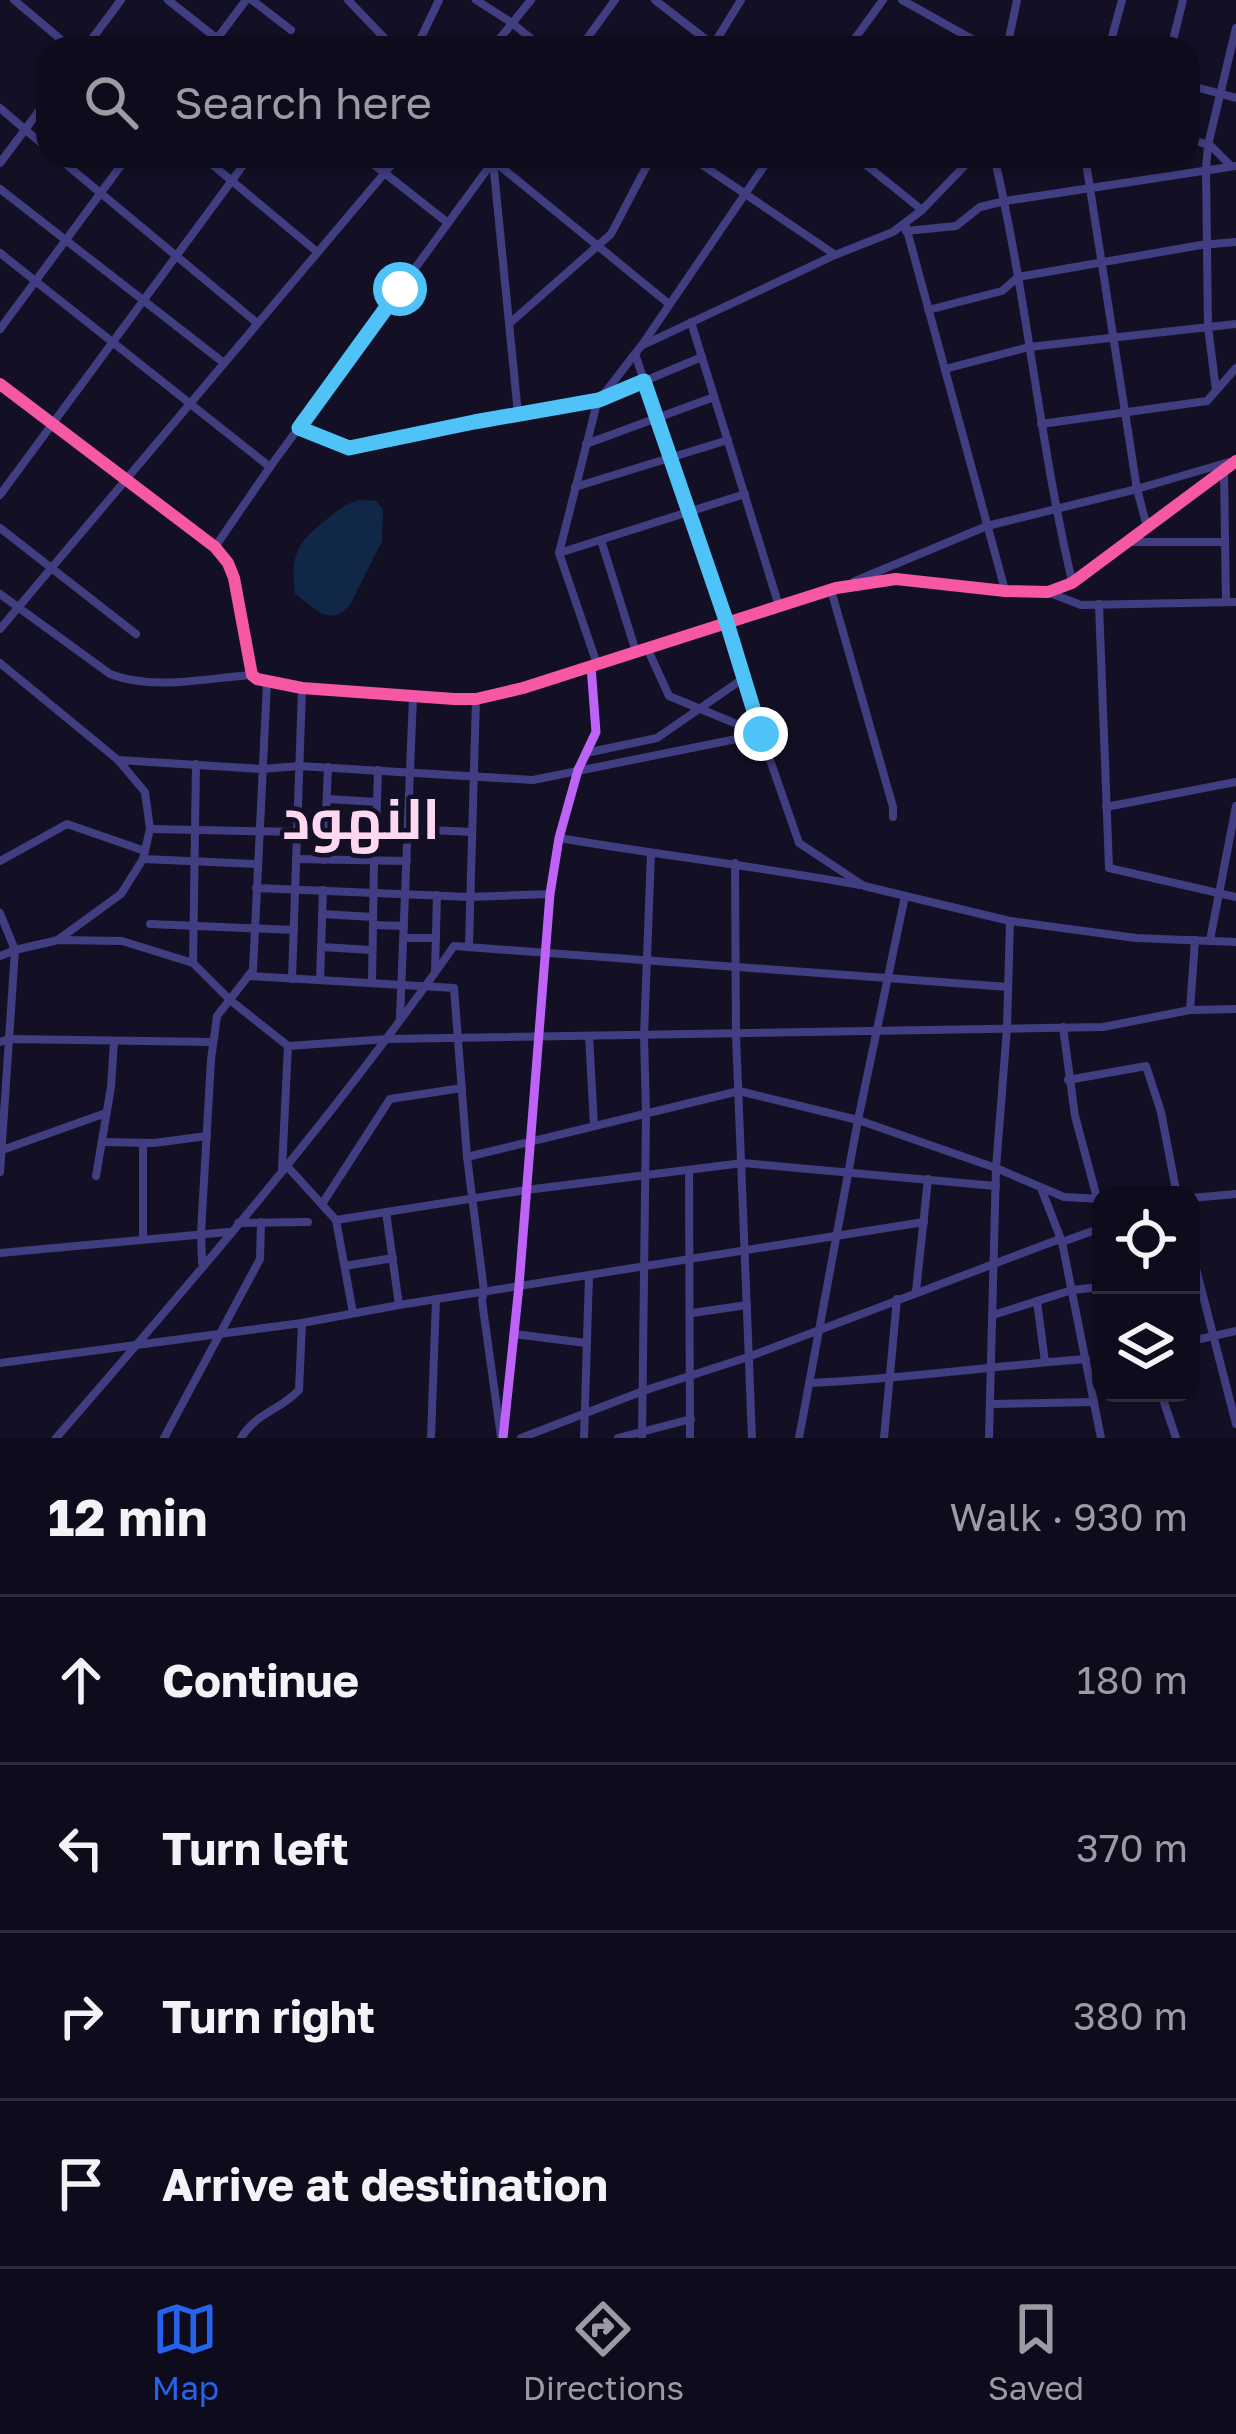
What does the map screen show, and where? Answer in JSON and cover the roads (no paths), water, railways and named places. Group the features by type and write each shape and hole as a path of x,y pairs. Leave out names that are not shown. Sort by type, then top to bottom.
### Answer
{"highway":[{"path":"0,384 214,547 228,563 252,674 267,683 302,688 476,699 834,589 896,579 1048,592 1072,583 1236,461"}],"main road":[{"path":"502,1438 550,894 578,770 596,732 594,665"}],"street":[{"path":"14,0 57,36"},
{"path":"94,36 121,0"},
{"path":"168,0 214,36"},
{"path":"220,36 249,0 291,30"},
{"path":"348,0 382,36"},
{"path":"422,36 439,0"},
{"path":"476,0 528,36"},
{"path":"502,36 530,0"},
{"path":"589,36 615,0"},
{"path":"655,0 700,36"},
{"path":"720,36 741,0"},
{"path":"857,36 883,0"},
{"path":"902,0 966,36"},
{"path":"1010,36 1017,0"},
{"path":"1112,36 1122,0"},
{"path":"1175,36 1183,0"},
{"path":"1216,390 1208,327 1206,169 1236,28"},
{"path":"1200,88 1236,98"},
{"path":"0,108 36,138"},
{"path":"0,164 36,115"},
{"path":"1200,142 1233,166"},
{"path":"638,350 835,255 906,227 956,226 980,207 1004,201 1233,166"},
{"path":"70,168 256,323"},
{"path":"0,328 119,168"},
{"path":"217,168 316,251"},
{"path":"0,495 241,168"},
{"path":"378,168 448,223"},
{"path":"0,629 387,168"},
{"path":"214,547 485,168"},
{"path":"493,168 518,414"},
{"path":"504,168 670,304"},
{"path":"509,324 611,234 646,168"},
{"path":"706,168 835,255"},
{"path":"594,665 559,553 599,400 763,168"},
{"path":"870,168 922,210"},
{"path":"906,227 962,168"},
{"path":"997,168 1054,507 1072,583"},
{"path":"1087,168 1147,529"},
{"path":"0,189 224,363"},
{"path":"906,227 1005,591"},
{"path":"928,310 1002,291 1018,277 1236,242"},
{"path":"0,253 270,467"},
{"path":"691,322 779,606"},
{"path":"945,369 1029,347 1236,324"},
{"path":"638,350 644,381 799,843 864,886"},
{"path":"299,428 349,448 599,400 702,357"},
{"path":"1040,424 1207,401 1236,368"},
{"path":"586,444 715,398"},
{"path":"575,487 728,440"},
{"path":"892,817 834,589 987,526 1236,461"},
{"path":"1048,592 1081,604 1231,602 1225,472"},
{"path":"559,553 745,494"},
{"path":"0,528 136,634"},
{"path":"602,540 642,650 669,696 761,734"},
{"path":"1127,542 1225,542"},
{"path":"0,594 110,674 130,682 252,674"},
{"path":"1099,604 1109,868 1236,897"},
{"path":"0,663 118,760 146,791 150,829 144,855 122,894 58,940"},
{"path":"586,753 656,738 744,678"},
{"path":"202,1264 217,1016 253,970 267,683"},
{"path":"292,979 302,688"},
{"path":"400,1022 413,695"},
{"path":"469,945 476,699"},
{"path":"118,760 262,769 328,767 533,781 761,734"},
{"path":"193,963 196,764"},
{"path":"324,860 328,767"},
{"path":"376,834 378,770"},
{"path":"1106,807 1236,782"},
{"path":"327,799 377,802"},
{"path":"1210,940 1236,806"},
{"path":"0,861 67,824 144,855 257,864"},
{"path":"150,829 297,832"},
{"path":"326,832 472,832"},
{"path":"559,838 864,886 1010,921 1136,938 1236,942"},
{"path":"643,1435 644,1035 651,853"},
{"path":"296,860 407,861"},
{"path":"372,982 374,861"},
{"path":"736,863 736,1035 752,1438"},
{"path":"256,888 470,897 550,894"},
{"path":"320,980 323,890"},
{"path":"435,972 437,895"},
{"path":"799,1438 905,896"},
{"path":"0,913 15,950 5,1040 0,1172"},
{"path":"322,914 404,926"},
{"path":"989,1438 996,1168 1010,921"},
{"path":"151,924 294,930"},
{"path":"404,938 436,938"},
{"path":"0,956 58,940 122,941 193,963 288,1046 388,1039 1103,1027 1190,1010 1236,1009"},
{"path":"1190,1010 1195,940"},
{"path":"56,1438 284,1168 388,1039 454,946 1008,987"},
{"path":"321,947 372,950"},
{"path":"248,976 454,988 482,1301 502,1438"},
{"path":"1063,1027 1075,1117 1095,1186"},
{"path":"589,1036 594,1126"},
{"path":"5,1040 213,1042"},
{"path":"96,1176 114,1041"},
{"path":"288,1046 284,1168 336,1220 353,1313"},
{"path":"1068,1080 1146,1066 1176,1186"},
{"path":"322,1204 390,1099 462,1088"},
{"path":"467,1156 739,1091 858,1120 1064,1197 1092,1199"},
{"path":"1,1150 107,1112"},
{"path":"102,1142 207,1136"},
{"path":"142,1143 143,1239"},
{"path":"336,1220 743,1163 996,1186"},
{"path":"689,1170 690,1438"},
{"path":"916,1292 928,1179"},
{"path":"1040,1186 1062,1242 1092,1377"},
{"path":"1200,1197 1236,1194"},
{"path":"386,1212 399,1305"},
{"path":"164,1438 260,1259 261,1222"},
{"path":"236,1223 308,1222"},
{"path":"0,1363 302,1323 924,1222"},
{"path":"520,1438 1057,1240 1092,1231"},
{"path":"0,1253 229,1232"},
{"path":"345,1266 393,1258"},
{"path":"584,1438 589,1275"},
{"path":"1200,1285 1236,1424"},
{"path":"993,1315 1092,1288"},
{"path":"431,1438 436,1299"},
{"path":"873,1438 884,1437 897,1299"},
{"path":"1036,1301 1045,1362"},
{"path":"692,1313 747,1305"},
{"path":"241,1438 251,1421 299,1390 302,1323"},
{"path":"1200,1338 1236,1331"},
{"path":"514,1334 586,1343"},
{"path":"810,1383 890,1380 1086,1359"},
{"path":"990,1404 1094,1402 1101,1438"},
{"path":"1164,1402 1176,1438"},
{"path":"618,1438 691,1419"}],"water":[{"path":"361,500 376,501 383,509 382,541 351,603 336,615 322,614 295,594 298,551 327,519"}],"district":[{"name":"النهود","path":"361,819"}]}
